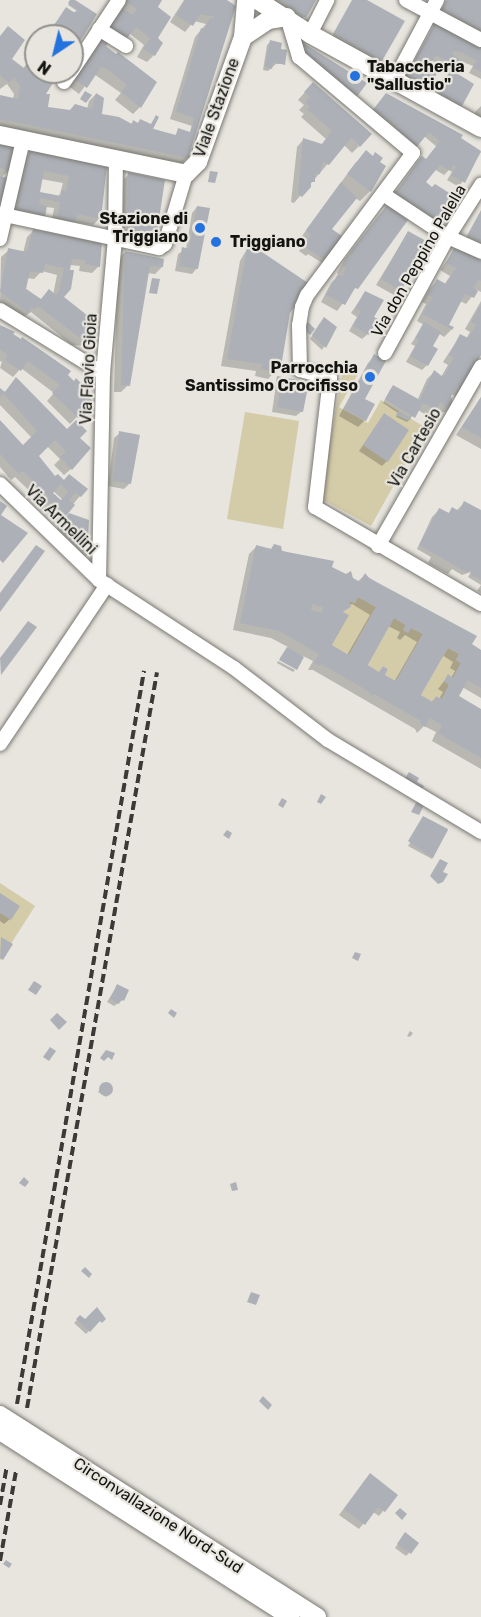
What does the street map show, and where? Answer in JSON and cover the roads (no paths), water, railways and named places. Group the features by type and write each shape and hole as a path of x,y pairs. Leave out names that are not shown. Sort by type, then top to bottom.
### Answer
{"main road":[{"name":"Viale Stazione","path":"186,174 198,162 243,37 246,0"},
{"path":"257,0 287,17 310,34 481,129"},
{"name":"Viale Stazione","path":"243,37 268,20 287,17"},
{"path":"0,135 186,174"},
{"name":"Circonvallazione Nord-Sud","path":"0,1415 316,1617"},
{"name":"Circonvallazione Nord-Sud","path":"0,1431 291,1617"}],"street":[{"path":"84,52 118,0"},
{"path":"310,34 327,0"},
{"path":"406,0 481,40"},
{"path":"394,81 437,0"},
{"path":"287,17 292,41 299,57 412,153 384,194 307,295 299,325 300,369 330,378 315,507 378,546 481,604"},
{"path":"99,29 126,46"},
{"path":"0,239 2,215 23,140"},
{"name":"Via Flavio Gioia","path":"103,583 102,373 115,238 116,160"},
{"name":"Viale Stazione","path":"115,238 159,248 165,244 186,174"},
{"name":"Via don Peppino Palella","path":"385,352 448,237 481,185"},
{"path":"384,194 448,237 481,252"},
{"path":"2,215 115,238"},
{"path":"0,310 102,373"},
{"name":"Via Cartesio","path":"378,546 481,368"},
{"name":"Via Armellini","path":"0,484 103,583 234,668 328,740 481,832"},
{"path":"0,744 103,583"}],"railway":[{"path":"17,1404 144,671"},
{"path":"27,1408 157,672"},
{"path":"0,1505 7,1466"},
{"path":"0,1561 16,1471"}],"place":[{"name":"Tabaccheria \"Sallustio\"","path":"355,76"},
{"name":"Stazione di Triggiano","path":"200,228"},
{"name":"Triggiano","path":"216,242"},
{"name":"Parrocchia Santissimo Crocifisso","path":"370,377"}]}
